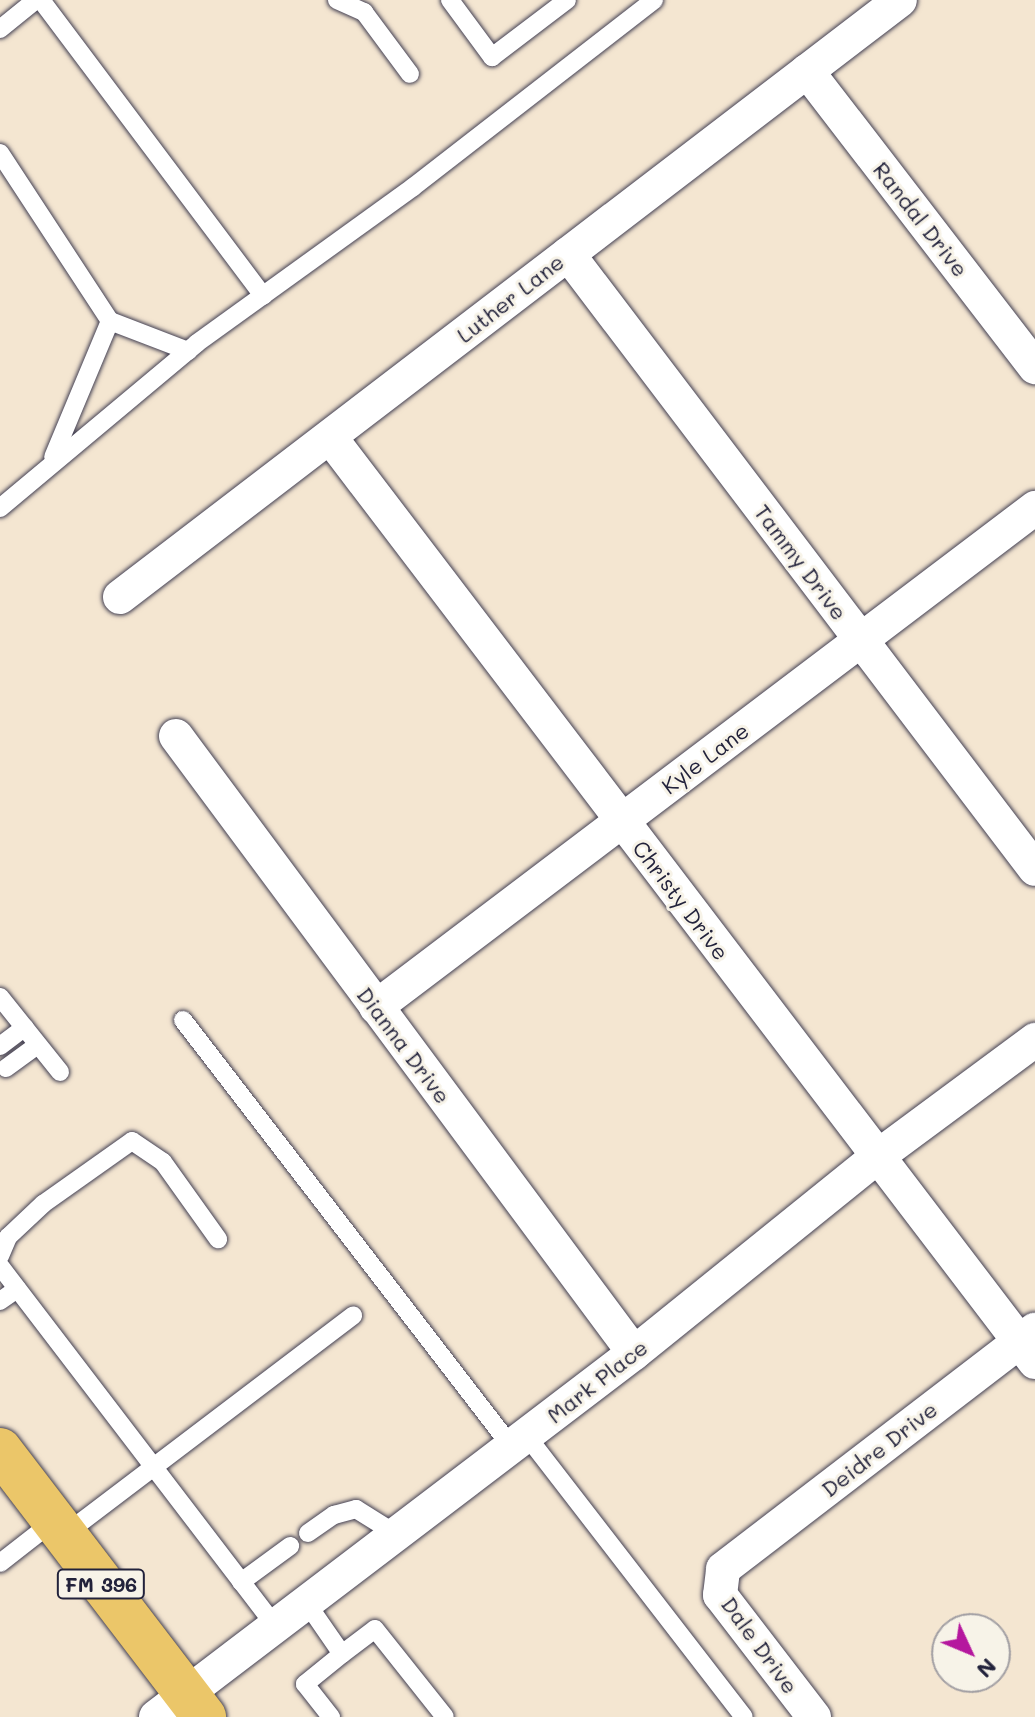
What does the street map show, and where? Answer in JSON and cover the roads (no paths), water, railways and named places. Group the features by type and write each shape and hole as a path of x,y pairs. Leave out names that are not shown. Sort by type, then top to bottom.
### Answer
{"main road":[{"name":"FM 396","path":"0,1450 59,1528 182,1709"}],"street":[{"name":"Luther Lane","path":"120,597 900,0"},
{"name":"Randal Drive","path":"807,71 1035,367"},
{"name":"Tammy Drive","path":"568,254 1035,869"},
{"name":"Christy Drive","path":"330,437 877,1157 1030,1345"},
{"name":"Kyle Lane","path":"376,1007 1035,508"},
{"name":"Dianna Drive","path":"176,736 634,1353"},
{"name":"Mark Place","path":"182,1709 275,1626 634,1353 877,1157 1035,1040"},
{"name":"Deidre Drive","path":"723,1569 1030,1345"},
{"name":"Dale Drive","path":"723,1569 720,1595 814,1717"}],"lane":[{"path":"0,29 39,0 263,296"},
{"path":"337,0 364,12 410,74"},
{"path":"450,0 492,57 567,0"},
{"path":"0,508 51,461 188,351 654,0"},
{"path":"0,153 110,321 188,351"},
{"path":"51,461 110,321"},
{"path":"3,1007 25,1027 60,1072"},
{"path":"183,1020 744,1717"},
{"path":"0,1046 25,1027"},
{"path":"6,1068 38,1045"},
{"path":"0,1256 8,1237 43,1204 132,1141 163,1162 218,1239"},
{"path":"0,1266 150,1469 275,1626"},
{"path":"0,1301 17,1289"},
{"path":"0,1563 150,1469 353,1316"},
{"path":"308,1533 334,1515 356,1509 396,1534"},
{"path":"241,1582 290,1546"},
{"path":"306,1602 342,1654"},
{"path":"331,1717 305,1684 375,1629 445,1717"}]}
